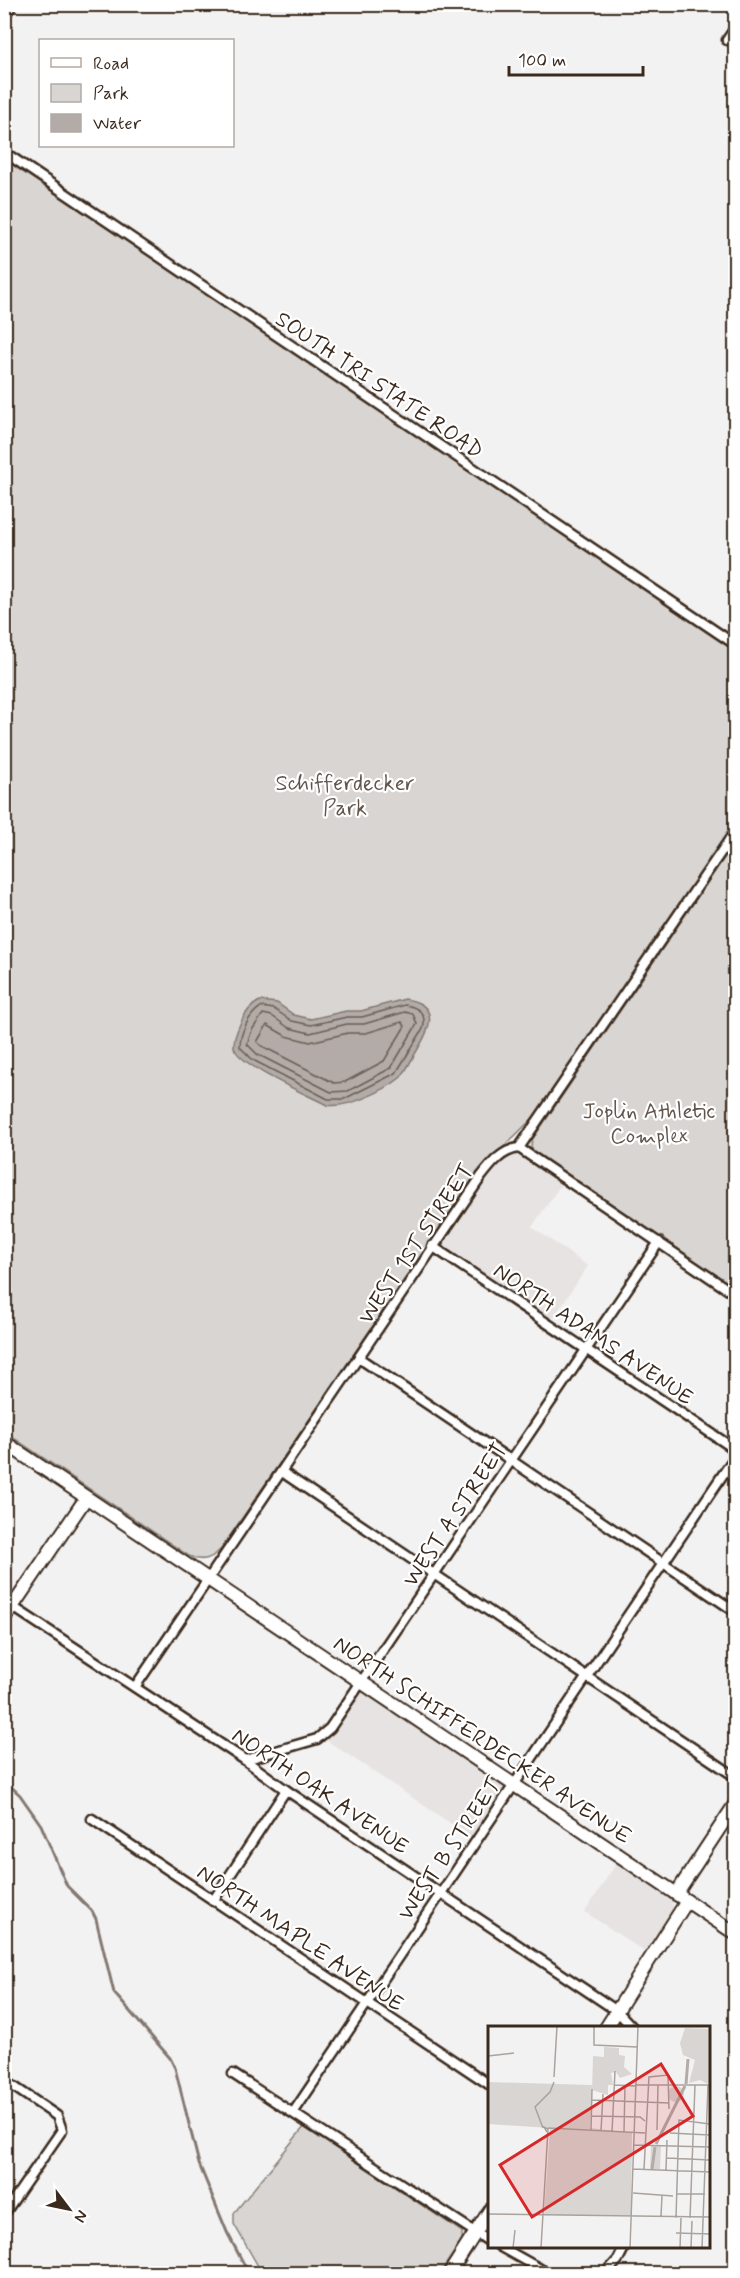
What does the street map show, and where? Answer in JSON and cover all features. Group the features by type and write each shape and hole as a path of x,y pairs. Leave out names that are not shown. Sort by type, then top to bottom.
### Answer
{"main road":[{"path":"4,12 9,4"},
{"name":"NORTH SCHIFFERDECKER AVENUE","path":"4,1442 735,1934"},
{"path":"4,1619 9,1604 86,1498"},
{"path":"676,1894 735,1803"},
{"path":"607,2026 687,1901"},
{"path":"449,2274 488,2212"}],"street":[{"path":"727,40 735,27"},
{"name":"SOUTH TRI STATE ROAD","path":"4,152 735,645"},
{"name":"WEST 1ST STREET","path":"135,1687 359,1358 432,1246 490,1165 511,1149 519,1148 735,830"},
{"path":"519,1148 735,1294"},
{"name":"WEST A STREET","path":"245,1760 317,1739 330,1728 659,1242"},
{"name":"NORTH ADAMS AVENUE","path":"432,1246 735,1450"},
{"path":"359,1358 735,1612"},
{"name":"WEST B STREET","path":"293,2113 735,1455"},
{"path":"282,1472 735,1777"},
{"name":"NORTH OAK AVENUE","path":"9,1604 245,1760 616,2012 631,2026"},
{"path":"213,1901 286,1790"},
{"name":"NORTH MAPLE AVENUE","path":"92,1820 488,2084"},
{"path":"232,2074 488,2241"},
{"path":"4,2080 57,2116 62,2130 4,2214"},
{"path":"501,2248 549,2274"},
{"path":"605,2274 625,2248"}],"shaded area":[{"path":"519,1156 562,1183 532,1227 588,1266 552,1320 442,1247 444,1239 490,1174 503,1160"},
{"path":"364,1692 502,1783 503,1790 471,1837 326,1740 335,1731 359,1695"},
{"path":"617,1862 670,1897 673,1904 672,1913 648,1954 585,1912"}],"green space":[{"name":"Schifferdecker Park","path":"4,156 735,649 735,822 724,841 536,1115 477,1173 221,1549 214,1555 202,1559 189,1556 5,1432"},
{"name":"Joplin Athletic Complex","path":"735,842 735,1288 534,1152 531,1147 532,1140"},
{"path":"304,2127 462,2232 462,2240 440,2273 262,2273 234,2224 234,2213"}],"water":[{"path":"405,999 425,1007 430,1020 428,1029 400,1078 385,1088 354,1102 335,1106 327,1105 260,1071 238,1054 234,1047 240,1024 251,1008 260,1001 277,1003 294,1015 311,1019 346,1011 361,1011"}],"waterway":[{"path":"4,1780 20,1795 41,1825 67,1886 92,1911 114,1993 170,2058 175,2068 199,2164 227,2232 249,2274"}]}
